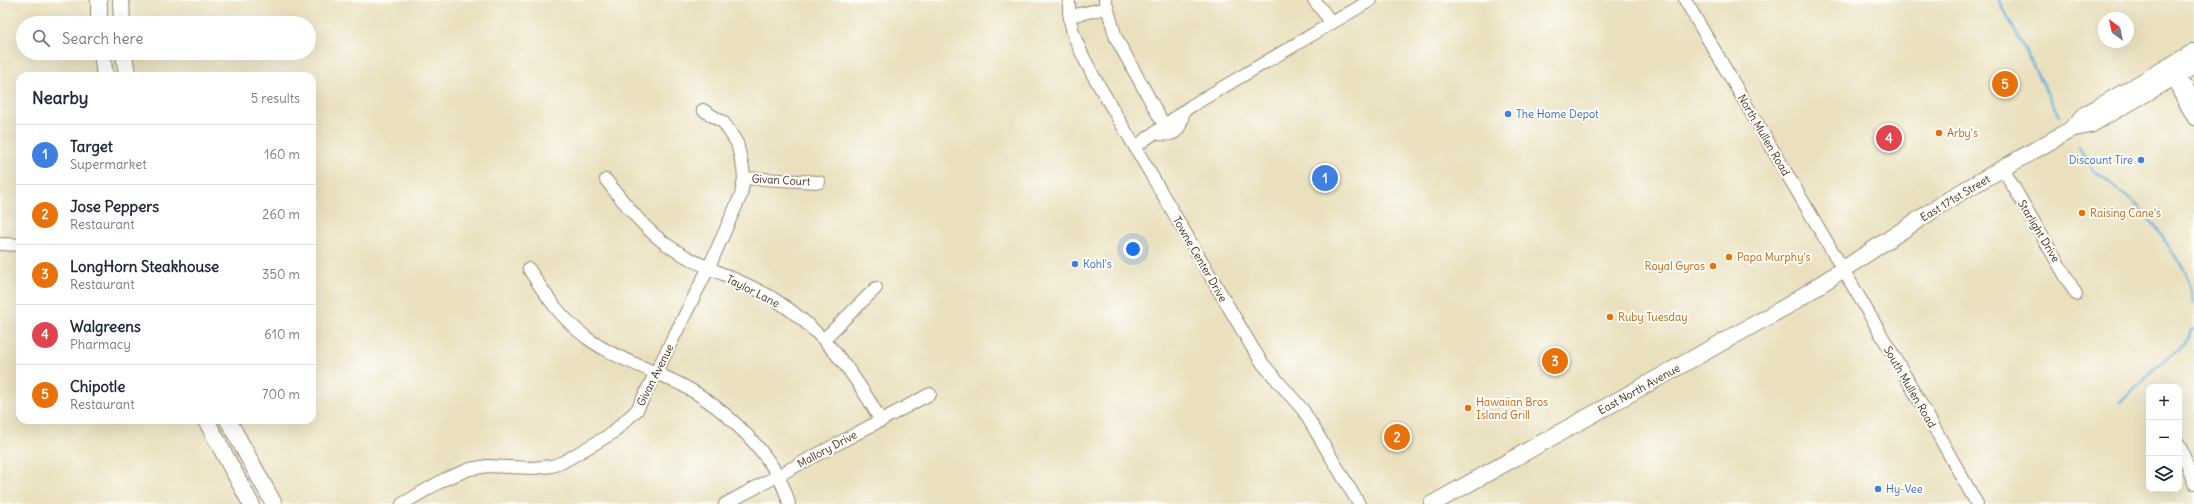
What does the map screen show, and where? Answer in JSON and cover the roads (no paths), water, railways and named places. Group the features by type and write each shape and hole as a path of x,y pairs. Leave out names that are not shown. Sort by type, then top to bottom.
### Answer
{"main road":[{"path":"99,0 99,16"},
{"path":"121,0 122,16"},
{"name":"East 171st Street","path":"2070,130 2090,125 2105,116 2119,104 2161,79 2194,52"},
{"name":"East 171st Street","path":"1843,270 1956,195 2070,130 2086,114 2172,71 2177,70 2194,58"},
{"path":"103,60 104,72"},
{"path":"125,60 126,72"},
{"name":"East 171st Street","path":"2172,71 2194,66"},
{"name":"East North Avenue","path":"1432,504 1744,330 1843,270"},
{"path":"208,424 251,504"},
{"path":"230,424 274,504"}],"street":[{"name":"Towne Center Drive","path":"1069,0 1073,34 1079,51 1252,347 1263,364 1302,410 1359,504"},
{"path":"1314,0 1332,23"},
{"path":"1070,16 1106,4 1116,38 1160,130 1165,136 1172,134 1179,128 1183,113 1371,0"},
{"name":"North Mullen Road","path":"1684,0 1843,270"},
{"path":"2172,71 2187,88 2194,99"},
{"path":"2172,71 2179,92 2194,119"},
{"name":"Givan Avenue","path":"402,504 445,479 470,469 488,466 533,468 552,466 563,462 611,434 637,410 657,373 708,268 735,209 744,178 741,156 732,134 724,123 703,110"},
{"path":"1135,147 1160,130"},
{"name":"Starlight Drive","path":"2003,169 2076,294"},
{"name":"Givan Court","path":"744,178 819,182"},
{"name":"Taylor Lane","path":"606,180 652,234 667,245 708,268 774,299 824,339 861,384 881,421"},
{"path":"0,244 16,246"},
{"path":"529,269 551,302 574,328 602,348 694,392 727,416 749,438 777,476 789,504"},
{"name":"South Mullen Road","path":"1843,270 1977,504"},
{"path":"824,339 876,288"},
{"name":"Mallory Drive","path":"725,504 930,394"},
{"path":"2182,452 2194,483"}],"waterway":[{"path":"1999,0 2059,116"},
{"path":"2079,147 2093,169 2139,207 2156,227 2185,271 2194,304"},
{"path":"2120,403 2147,376 2184,345 2194,328"}],"place":[{"name":"Chipotle","path":"2005,84"},
{"name":"The Home Depot","path":"1508,114"},
{"name":"Arby's","path":"1939,133"},
{"name":"Walgreens","path":"1889,138"},
{"name":"Discount Tire","path":"2141,160"},
{"name":"Target","path":"1325,178"},
{"name":"Raising Cane's","path":"2082,213"},
{"name":"Papa Murphy's","path":"1729,257"},
{"name":"Kohl's","path":"1075,264"},
{"name":"Royal Gyros","path":"1713,266"},
{"name":"Ruby Tuesday","path":"1610,317"},
{"name":"LongHorn Steakhouse","path":"1555,361"},
{"name":"Hawaiian Bros Island Grill","path":"1468,408"},
{"name":"Jose Peppers","path":"1397,437"},
{"name":"Hy-Vee","path":"1878,489"}]}
